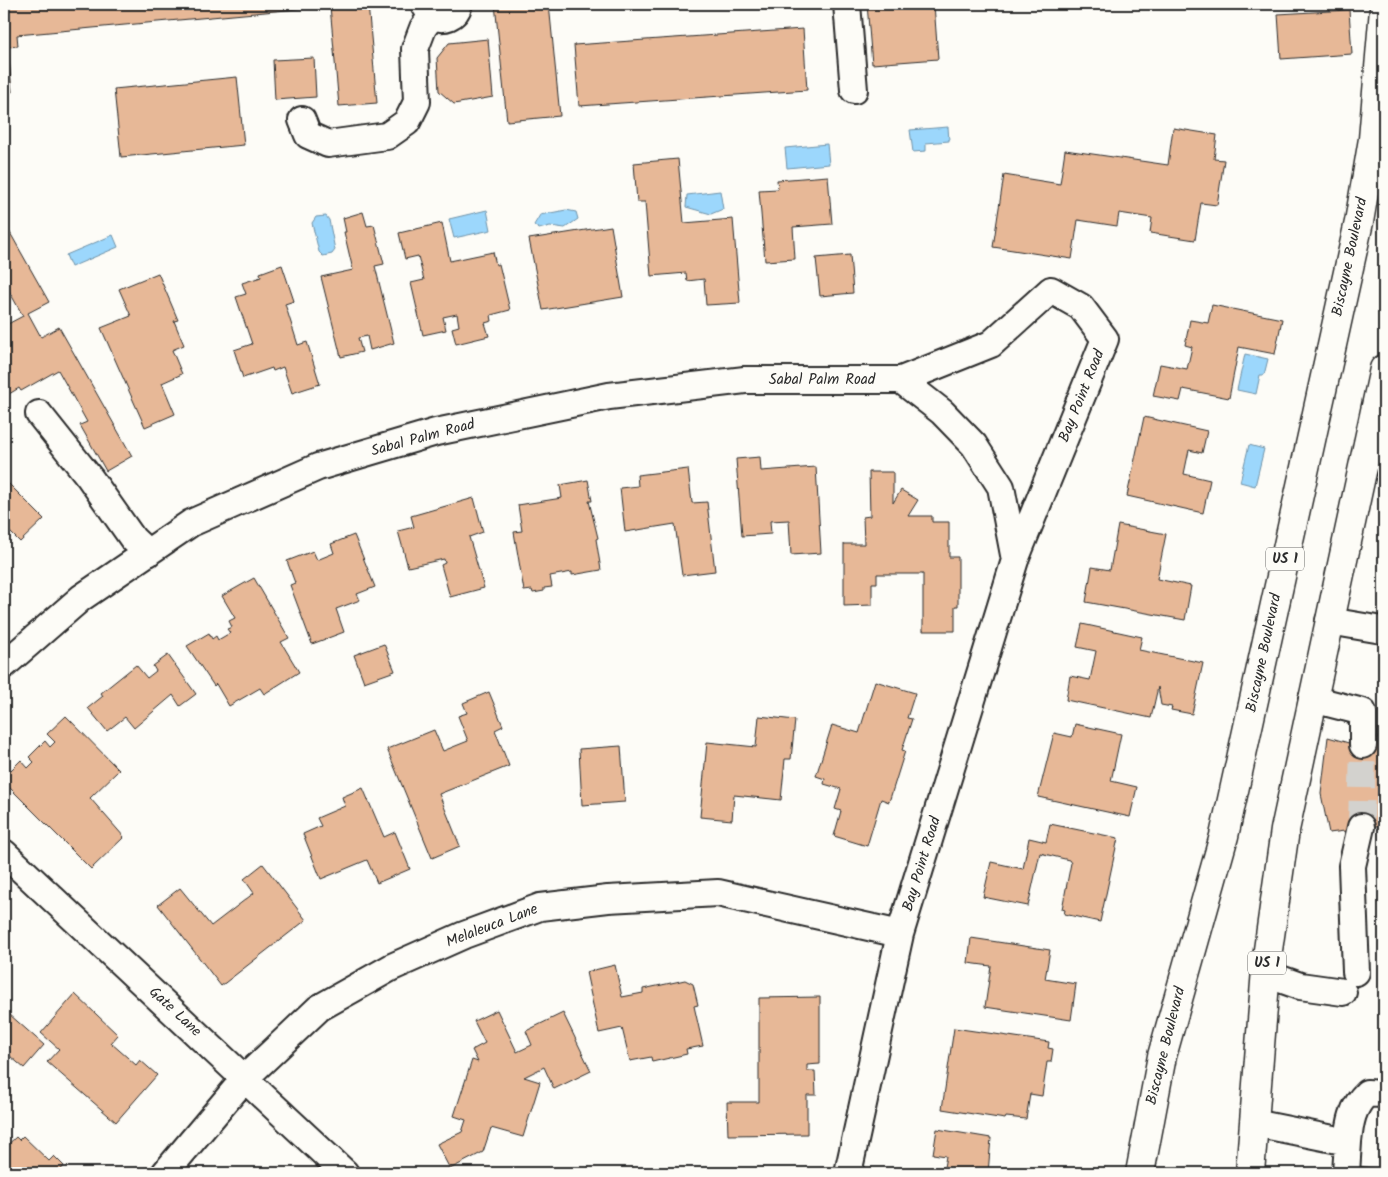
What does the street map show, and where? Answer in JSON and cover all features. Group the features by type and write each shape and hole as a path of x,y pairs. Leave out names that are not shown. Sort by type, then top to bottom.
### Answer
{"main road":[{"name":"Biscayne Boulevard","path":"1140,1173 1162,1056 1224,836 1356,231 1373,139 1384,9"},
{"name":"US 1","path":"1250,1173 1266,974 1286,830 1312,699 1384,369"}],"street":[{"path":"302,120 308,135 328,144 387,136 407,122 417,102 414,49 428,10 443,19 454,14 460,4"},
{"path":"847,4 854,90"},
{"name":"Bay Point Road","path":"848,1173 900,934 1015,560 1105,339 1081,307 1051,290 991,344 901,380"},
{"name":"Sabal Palm Road","path":"4,665 81,598 191,523 318,467 436,432 609,396 745,380 901,380"},
{"name":"Bay Point Road","path":"901,380 942,412 974,444 1001,486 1015,560"},
{"path":"40,414 90,478 133,539 148,553"},
{"path":"1329,621 1382,630"},
{"path":"1312,699 1373,710 1363,745"},
{"path":"1266,974 1300,986 1350,982 1352,866 1361,827"},
{"name":"Gate Lane","path":"4,853 345,1173"},
{"name":"Melaleuca Lane","path":"165,1173 245,1078 319,1008 392,967 464,935 540,907 608,899 718,893 900,934"},
{"path":"1346,1173 1351,1120 1357,1102 1367,1093 1384,1094"},
{"path":"1254,1123 1348,1142"}],"water":[{"path":"948,127 949,141 926,143 926,151 913,152 910,130"},
{"path":"827,144 829,164 787,168 785,148"},
{"path":"720,191 723,209 711,214 686,207 687,195"},
{"path":"487,210 491,230 454,238 449,219"},
{"path":"566,210 576,212 578,219 565,228 550,226 539,229 534,225 540,215"},
{"path":"326,216 329,220 335,250 332,254 323,256 319,252 312,223 316,217"},
{"path":"113,235 118,247 71,267 66,255"},
{"path":"1245,354 1268,359 1264,375 1260,375 1256,394 1237,390"},
{"path":"1249,445 1264,449 1255,486 1240,482"}],"building":[{"path":"4,4 368,4 377,103 339,106 330,6 17,35 18,46 8,47 12,92 4,93"},
{"path":"495,4 549,4 560,116 507,121"},
{"path":"867,4 934,4 938,59 872,64"},
{"path":"1349,10 1352,54 1281,59 1278,14"},
{"path":"803,29 807,90 579,106 574,45"},
{"path":"488,39 493,97 454,104 439,91 437,58 449,43"},
{"path":"314,58 316,97 275,100 273,60"},
{"path":"237,77 244,145 121,157 114,89"},
{"path":"1173,128 1217,135 1214,159 1224,160 1217,205 1201,203 1195,240 1150,233 1152,218 1119,213 1117,226 1078,220 1072,259 993,247 1004,175 1060,184 1065,150 1168,165"},
{"path":"678,159 684,223 733,219 740,303 706,305 704,279 687,281 686,273 651,276 645,202 637,202 634,163"},
{"path":"828,176 832,224 793,227 795,259 765,261 759,190 778,189 777,180"},
{"path":"363,212 367,226 374,225 384,264 375,266 394,343 370,350 367,336 358,338 362,352 341,357 321,277 353,270 344,232 346,232 343,218"},
{"path":"4,222 49,302 28,313 41,337 59,327 132,456 106,471 80,425 87,422 58,370 21,391 19,388 4,397 4,326 23,316 4,282"},
{"path":"442,223 450,261 493,252 496,265 499,264 510,310 491,315 492,321 485,323 489,336 456,344 452,328 459,326 457,314 443,317 446,330 423,335 411,283 424,280 418,256 405,259 399,233"},
{"path":"611,226 623,297 543,310 529,239"},
{"path":"850,255 853,293 820,296 816,258"},
{"path":"282,265 294,301 285,304 298,345 307,342 320,384 292,393 283,367 273,371 272,368 243,378 234,350 252,344 236,297 246,294 242,283 261,277 260,273"},
{"path":"158,273 178,320 174,321 184,345 172,350 182,374 162,383 175,414 145,427 101,328 131,316 119,289"},
{"path":"1212,305 1282,319 1275,354 1239,347 1229,398 1183,389 1180,401 1153,396 1160,364 1187,369 1192,347 1185,345 1190,320 1208,323"},
{"path":"1144,417 1207,431 1202,453 1189,450 1184,474 1210,480 1203,513 1127,496"},
{"path":"760,457 761,471 816,467 821,553 791,555 789,520 770,521 771,534 742,536 736,459"},
{"path":"688,469 692,503 707,502 715,571 682,575 675,524 625,532 620,488 638,486 637,475"},
{"path":"869,472 893,472 893,503 901,490 918,500 908,516 932,516 932,522 949,522 949,557 958,557 958,606 955,606 955,631 923,631 923,574 877,574 877,583 872,583 872,605 844,606 844,544 864,544 863,517 870,516"},
{"path":"588,480 592,501 589,501 598,538 596,539 601,570 572,575 572,572 550,576 552,587 533,593 532,590 524,591 514,532 522,531 518,505 562,498 560,485"},
{"path":"4,481 44,519 20,542 9,531 6,534 4,531"},
{"path":"474,498 483,532 469,537 484,588 450,597 441,565 445,563 444,559 408,567 398,531 414,527 411,516"},
{"path":"1118,525 1166,534 1157,579 1191,586 1185,620 1086,602 1092,567 1110,570"},
{"path":"354,535 375,587 357,594 360,600 336,609 344,632 312,644 290,585 295,583 287,561 313,551 317,560 334,553 331,544"},
{"path":"254,578 289,638 281,642 299,672 264,694 260,688 229,706 216,684 214,686 187,646 209,633 212,639 216,636 218,640 230,633 227,629 232,627 229,621 235,618 222,596"},
{"path":"1082,624 1142,637 1139,650 1203,663 1192,714 1171,710 1172,707 1161,705 1158,687 1151,718 1066,700 1070,676 1090,680 1096,651 1077,647"},
{"path":"384,644 395,671 364,682 354,655"},
{"path":"168,655 196,694 180,706 173,695 134,728 125,717 107,731 88,708 103,696 101,693 136,665 147,678 156,671 153,666"},
{"path":"1380,669 1384,669 1384,719 1383,708"},
{"path":"875,681 915,693 907,718 912,719 902,750 905,751 889,802 881,799 867,846 834,836 841,811 835,809 841,789 824,784 825,779 816,776 832,725 859,733"},
{"path":"489,692 503,726 495,730 509,766 439,794 460,846 432,858 387,749 434,730 443,751 468,741 458,716 467,713 463,703"},
{"path":"66,716 119,770 90,798 124,837 91,869 4,782 4,777 21,760 28,768 34,762 29,757 45,741 50,747 55,742 47,734"},
{"path":"759,716 795,720 791,759 785,759 781,800 734,795 732,820 700,817 707,742 756,747"},
{"path":"1075,724 1121,734 1111,781 1137,787 1130,817 1038,797 1054,733 1072,737"},
{"path":"1328,737 1359,746 1384,742 1384,826 1329,833 1321,794"},
{"path":"621,746 625,802 582,805 579,749"},
{"path":"363,788 384,837 395,832 410,869 377,883 367,860 321,879 303,834 321,826 317,818 345,806 342,797"},
{"path":"1050,824 1118,838 1100,922 1064,914 1065,910 1062,909 1071,863 1069,860 1040,853 1028,906 983,897 991,862 1023,869 1029,838 1046,842"},
{"path":"263,864 306,920 221,986 158,905 180,888 211,926 254,893 244,879"},
{"path":"971,938 1050,950 1045,979 1076,984 1071,1020 985,1007 991,966 968,963"},
{"path":"615,965 622,997 643,993 643,989 685,980 693,984 698,1005 694,1006 703,1046 686,1049 687,1054 652,1062 651,1057 630,1061 622,1028 599,1033 586,972"},
{"path":"75,994 118,1035 111,1043 136,1065 140,1060 157,1075 116,1122 47,1062 59,1049 41,1033"},
{"path":"820,997 820,1064 807,1065 807,1071 815,1071 816,1095 807,1095 807,1134 728,1135 727,1102 759,1102 759,998"},
{"path":"497,1010 517,1052 532,1045 526,1031 563,1013 591,1071 554,1089 544,1067 524,1077 540,1082 523,1137 491,1128 483,1152 450,1169 437,1144 462,1132 466,1120 454,1116 472,1060 478,1062 472,1050 485,1043 474,1021"},
{"path":"9,1014 44,1045 24,1068 4,1051 4,1020"},
{"path":"954,1028 1049,1042 1048,1048 1053,1049 1051,1062 1047,1062 1042,1096 1030,1094 1026,1119 1006,1117 1005,1119 942,1109"},
{"path":"937,1129 991,1138 988,1173 943,1173 946,1156 933,1154"},
{"path":"23,1136 49,1161 54,1156 64,1166 58,1173 4,1173 4,1153 6,1150 4,1148 16,1137 19,1140"},
{"path":"1358,1166 1384,1170 1384,1173 1357,1173"}],"tunnel":[{"path":"1361,827 1363,745"}]}
